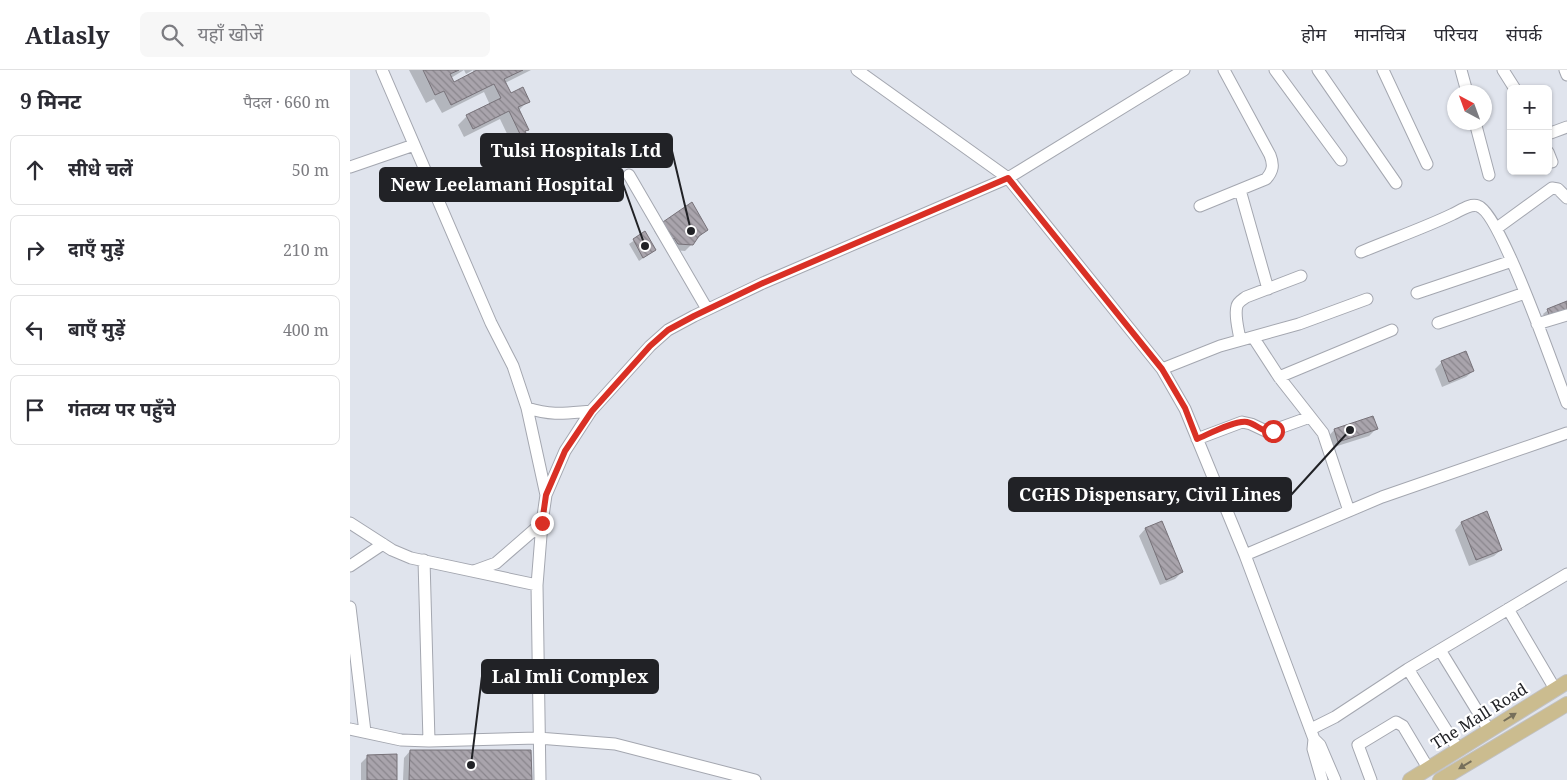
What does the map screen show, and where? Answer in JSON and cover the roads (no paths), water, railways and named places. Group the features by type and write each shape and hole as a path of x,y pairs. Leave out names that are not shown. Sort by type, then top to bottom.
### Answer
{"main road":[{"name":"The Mall Road","path":"1410,780 1561,686"},
{"path":"1440,780 1567,704"}],"street":[{"path":"382,70 491,322 513,366 528,408 546,495"},
{"path":"857,70 1008,178 1162,369 1185,408 1245,555 1312,734 1320,745 1335,780"},
{"path":"540,780 537,586 546,495 565,451 592,411 650,346 668,330 707,309 772,279 1008,178 1184,70"},
{"path":"1200,206 1266,179 1273,168 1272,161 1224,70"},
{"path":"1275,70 1342,160"},
{"path":"1318,70 1396,183"},
{"path":"1383,70 1427,164"},
{"path":"1503,70 1512,85"},
{"path":"1565,70 1567,75"},
{"path":"1464,71 1466,85"},
{"path":"1552,132 1567,126"},
{"path":"1477,130 1489,175"},
{"path":"350,166 414,145"},
{"path":"629,175 707,309"},
{"path":"1497,228 1552,188 1558,189 1567,198"},
{"path":"1240,190 1268,289"},
{"path":"1361,252 1444,219 1469,206 1478,205 1484,209 1497,228 1512,261 1567,403"},
{"path":"1416,293 1512,261"},
{"path":"1240,340 1236,306 1246,297 1301,276"},
{"path":"1438,322 1524,293"},
{"path":"1162,369 1220,346 1299,324 1368,299"},
{"path":"1537,324 1567,314"},
{"path":"1279,377 1392,330"},
{"path":"1253,337 1279,377 1324,433 1349,511"},
{"path":"528,408 556,415 592,411"},
{"path":"1197,439 1242,422 1268,432 1310,417"},
{"path":"1245,555 1382,497 1567,433"},
{"path":"350,523 400,554 537,586"},
{"path":"472,571 496,563 542,523"},
{"path":"350,566 383,544"},
{"path":"424,560 429,741"},
{"path":"1312,734 1408,669 1567,574"},
{"path":"350,607 365,732"},
{"path":"1508,609 1561,686"},
{"path":"1440,650 1489,730"},
{"path":"1408,669 1458,749"},
{"path":"1371,780 1358,745 1396,722 1403,726 1428,768"},
{"path":"350,729 400,740 538,738 615,744 720,776 754,780"},
{"path":"1312,734 1313,749 1322,780"}],"place":[{"name":"Tulsi Hospitals Ltd","path":"691,231"},
{"name":"New Leelamani Hospital","path":"645,246"},
{"name":"CGHS Dispensary, Civil Lines","path":"1350,430"},
{"name":"Lal Imli Complex","path":"471,765"}]}
